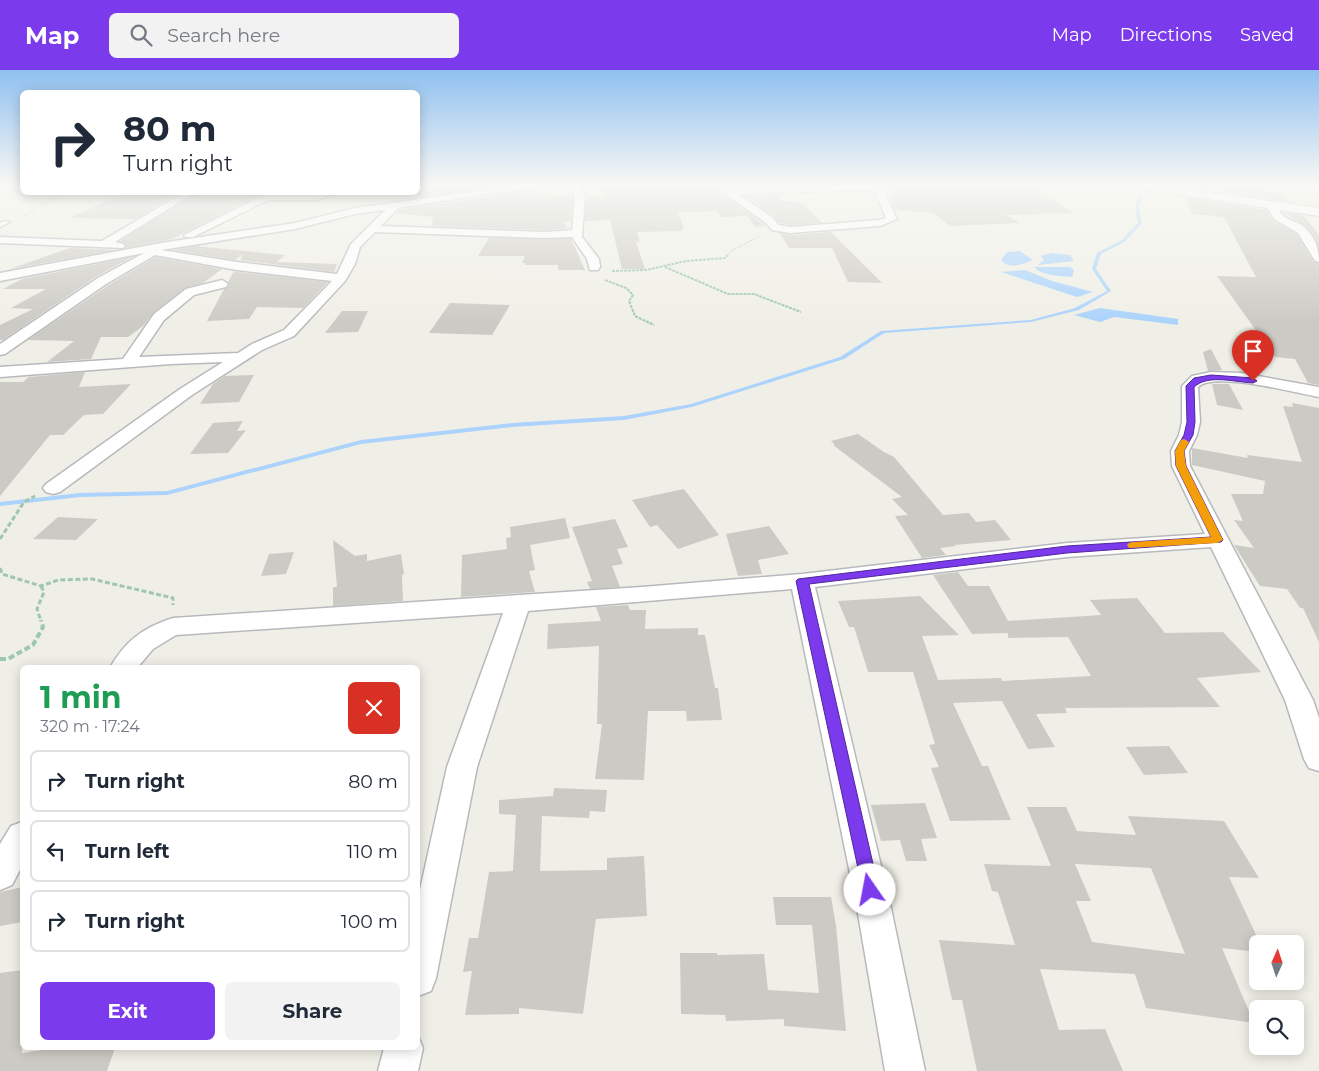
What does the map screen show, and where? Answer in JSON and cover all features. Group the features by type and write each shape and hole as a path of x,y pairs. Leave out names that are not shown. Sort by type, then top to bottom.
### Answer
{"street":[{"path":"105,244 129,230"},
{"path":"167,245 200,230"},
{"path":"0,277 149,250 167,245 271,230"},
{"path":"53,488 186,392 257,347 289,333 340,278 349,264 356,246 369,230"},
{"path":"391,230 544,235 578,233"},
{"path":"578,230 577,237 593,260 595,269"},
{"path":"1300,230 1319,259"},
{"path":"1303,230 1319,233"},
{"path":"0,240 105,244 237,266 340,278"},
{"path":"0,351 149,250"},
{"path":"0,285 23,272"},
{"path":"128,362 159,317 190,292 222,284"},
{"path":"0,372 64,369 171,358 242,357"},
{"path":"1319,392 1236,378 1204,378 1197,380 1190,386 1191,422 1188,435 1180,451 1181,466 1299,700 1319,759"},
{"path":"125,665 133,651 151,636 173,627 518,604 802,581 1067,550 1217,540"},
{"path":"802,581 874,908 905,1071"},
{"path":"420,968 462,767 518,604"},
{"path":"0,874 20,839"},
{"path":"398,1071 403,1050"}],"path":[{"path":"654,325 635,316 629,301 632,295 626,288 598,276 595,269 646,270 686,261 726,258 731,251 773,230"},
{"path":"664,267 728,294 754,294 801,312"},
{"path":"0,539 24,502 53,488"},
{"path":"0,568 2,574 41,586 58,580 92,580 173,598 173,627"},
{"path":"0,659 8,659 32,645 44,627 37,610 44,592 41,586"}],"water":[{"path":"1020,251 1033,260 1021,264 1008,265 1001,260 1007,252"},
{"path":"1051,253 1070,255 1074,261 1038,265 1044,260 1041,256"},
{"path":"1034,267 1070,267 1074,270 1072,277 1046,274"},
{"path":"1025,270 1052,281 1093,292 1077,297 1001,272"},
{"path":"1100,308 1178,319 1178,325 1114,317 1100,322 1074,315"}],"building":[{"path":"138,230 190,230 172,239 126,248 126,245 120,241"},
{"path":"612,230 681,230 637,232 640,242 636,242 645,269 622,269"},
{"path":"1231,230 1289,230 1297,234 1313,262 1319,264 1319,385 1308,383 1295,359 1275,357 1217,276 1256,277"},
{"path":"1309,230 1315,230 1319,235 1319,247 1314,235"},
{"path":"831,232 882,283 848,282 832,248 789,248 780,233 790,235"},
{"path":"489,238 571,239 585,270 558,270 558,265 525,265 526,263 522,263 525,256 478,256"},
{"path":"195,246 285,255 277,262 337,264 334,272 240,260 243,254 235,260 173,250"},
{"path":"70,248 116,250 10,269"},
{"path":"132,257 97,276 3,340 0,340 0,325 33,309 11,308 46,289 3,289 22,279"},
{"path":"155,257 222,269 203,283 185,288 153,313 143,326 128,337 101,337 91,359 47,362 74,341 28,340 107,286"},
{"path":"234,271 328,282 303,308 257,307 249,319 207,321 224,289 230,285 228,282"},
{"path":"450,303 510,305 492,335 429,333"},
{"path":"342,311 368,311 358,332 325,333"},
{"path":"1211,349 1222,370 1208,371 1203,352"},
{"path":"85,372 79,387 131,384 103,414 84,415 63,435 50,435 0,496 0,382 23,382 29,377"},
{"path":"254,375 239,402 200,404 213,384 225,376"},
{"path":"1212,384 1229,384 1243,410 1217,405"},
{"path":"1292,403 1319,408 1319,642 1303,608 1300,608 1287,589 1260,586 1234,545 1254,548 1234,520 1243,521 1231,494 1263,494 1265,481 1192,465 1192,448 1248,458 1247,455 1302,462 1283,406 1293,407"},
{"path":"243,421 237,431 246,430 228,453 190,454 213,423"},
{"path":"858,434 894,457 943,515 969,513 976,522 995,520 1011,540 954,545 956,546 940,548 946,555 922,558 895,516 908,515 892,499 902,497 833,445 835,445 831,441"},
{"path":"684,489 719,535 678,549 657,525 650,527 632,500"},
{"path":"58,517 98,519 76,540 33,539"},
{"path":"565,518 570,538 530,545 535,570 529,571 535,592 461,597 462,555 507,549 506,538 511,537 510,527"},
{"path":"615,519 628,547 617,549 623,564 612,566 620,587 590,589 587,582 592,581 572,527"},
{"path":"769,526 789,554 758,560 762,574 738,576 726,534"},
{"path":"333,540 355,556 367,554 367,561 401,554 404,574 402,575 403,601 333,606 333,587 337,587"},
{"path":"294,552 286,574 261,576 269,554"},
{"path":"958,572 968,586 989,586 1008,621 1101,615 1090,600 1137,598 1165,633 1223,632 1261,672 1197,678 1220,707 1065,708 1067,713 1036,714 1055,747 1028,749 1002,701 953,703 982,766 988,766 1011,820 950,821 931,768 939,767 929,745 935,744 913,672 868,672 854,627 849,627 838,601 920,596 959,635 922,636 938,680 1001,678 1002,681 1091,676 1068,637 1008,638 1008,633 972,634 933,575"},
{"path":"628,605 630,610 646,610 645,629 698,628 698,635 705,635 715,688 718,688 722,720 687,721 686,711 648,711 644,780 595,779 602,724 597,724 599,646 547,649 548,624 601,621 596,607"},
{"path":"1169,746 1188,773 1144,775 1126,747"},
{"path":"554,788 607,790 605,812 590,811 589,818 542,816 540,871 607,870 607,858 644,856 647,916 596,919 583,1014 519,1008 519,1014 465,1015 472,971 463,972 469,938 478,938 489,872 513,871 516,815 499,814 499,800 553,796"},
{"path":"925,803 937,838 921,839 927,861 906,861 900,840 881,841 871,805"},
{"path":"1027,807 1066,807 1077,831 1136,835 1128,816 1224,821 1259,878 1229,877 1256,935 1249,935 1249,951 1222,948 1249,1011 1249,1022 1146,1008 1135,974 1040,969 1059,1030 1105,1029 1123,1071 977,1071 962,1000 952,1000 939,940 1015,945 998,892 992,891 984,864 1051,866","holes":["1075,864 1151,868 1185,954 1092,942 1076,901 1091,901"]},
{"path":"20,887 20,922 0,926 0,892"},
{"path":"773,897 831,897 836,926 846,1031 784,1026 784,1019 726,1021 725,1015 681,1014 680,953 717,953 717,955 764,954 768,990 819,993 812,925 776,925"},
{"path":"20,970 20,1050 22,1050 22,1053 43,1050 114,1050 107,1071 0,1071 0,973"}],"waterway":[{"path":"0,504 80,495 167,493 361,442 512,425 624,418 692,405 842,358 883,332 1031,321 1077,309 1109,291 1094,269 1099,253 1123,241 1134,230"}],"slow traffic":[{"path":"1133,545 1217,540 1181,466 1180,451 1184,442"}],"route":[{"path":"870,890 802,581 1067,550 1217,540 1181,466 1180,451 1188,435 1191,422 1190,386 1197,380 1211,377 1253,381"}]}
